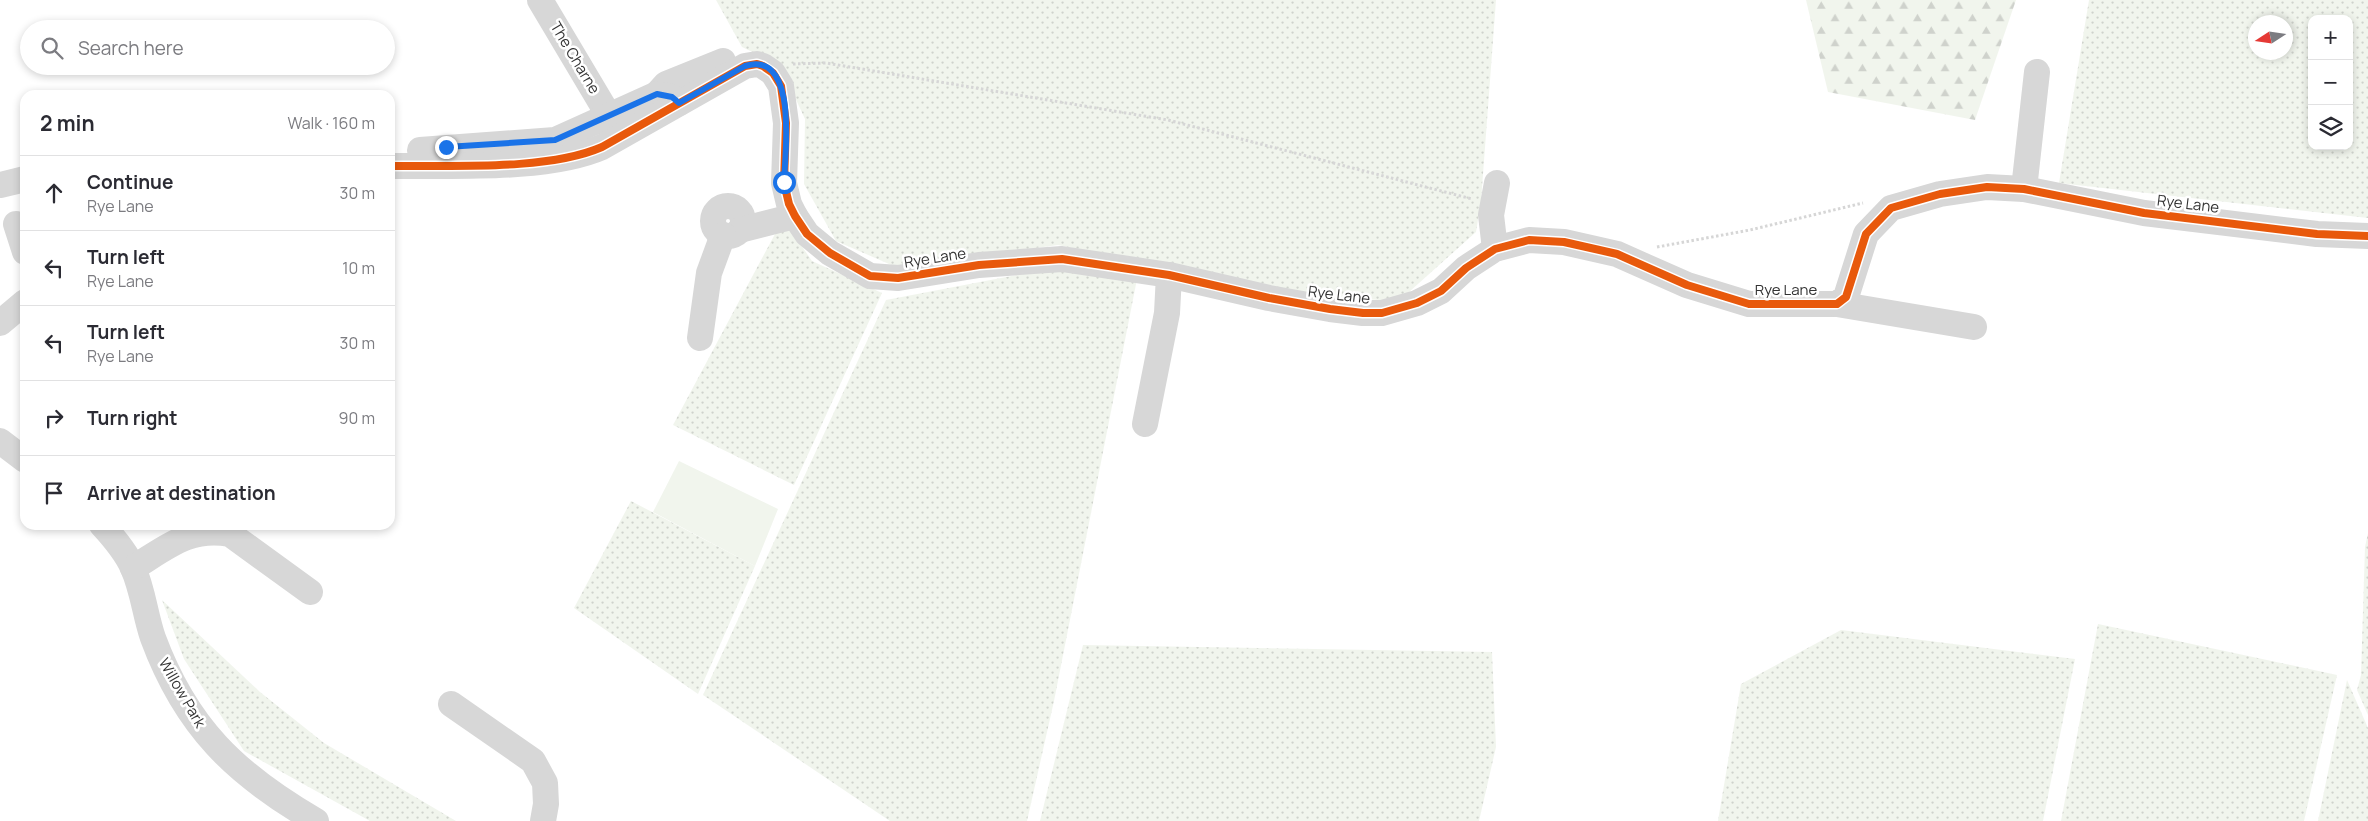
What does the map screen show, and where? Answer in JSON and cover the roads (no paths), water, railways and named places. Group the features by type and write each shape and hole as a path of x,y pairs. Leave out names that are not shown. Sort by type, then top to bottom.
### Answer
{"street":[{"name":"The Charne","path":"540,0 609,116"},
{"path":"668,98 666,84 723,61"},
{"name":"Rye Lane","path":"668,98 745,66 757,64 768,69 778,79 786,111 784,182 794,216 807,234 830,253 870,276 898,278 979,266 1062,259 1169,275 1269,298 1330,309 1362,313 1382,313 1418,303 1441,291 1466,268 1495,249 1530,240 1564,242 1617,254 1687,285 1749,304 1837,304 1846,297 1866,234 1891,208 1940,194 1987,187 2024,189 2144,212 2317,234 2368,236"},
{"path":"2024,189 2037,72"},
{"path":"395,163 408,152 555,140 609,116 668,98"},
{"path":"395,166 512,164 577,156 602,147 668,98"},
{"path":"0,185 20,180"},
{"path":"1495,249 1491,215 1497,184"},
{"path":"700,338 709,273 731,233 794,216"},
{"path":"16,224 20,236"},
{"path":"1145,424 1167,313 1169,275"},
{"path":"1837,304 1974,327"},
{"path":"0,323 20,306"},
{"path":"0,441 20,456"},
{"name":"Willow Park","path":"107,530 114,538 133,568 150,630 165,668 204,732 232,763 277,798 316,821"},
{"path":"133,568 184,537 196,533 215,531 230,534 310,592"},
{"path":"451,704 533,762 545,782 546,804 543,821"}]}
